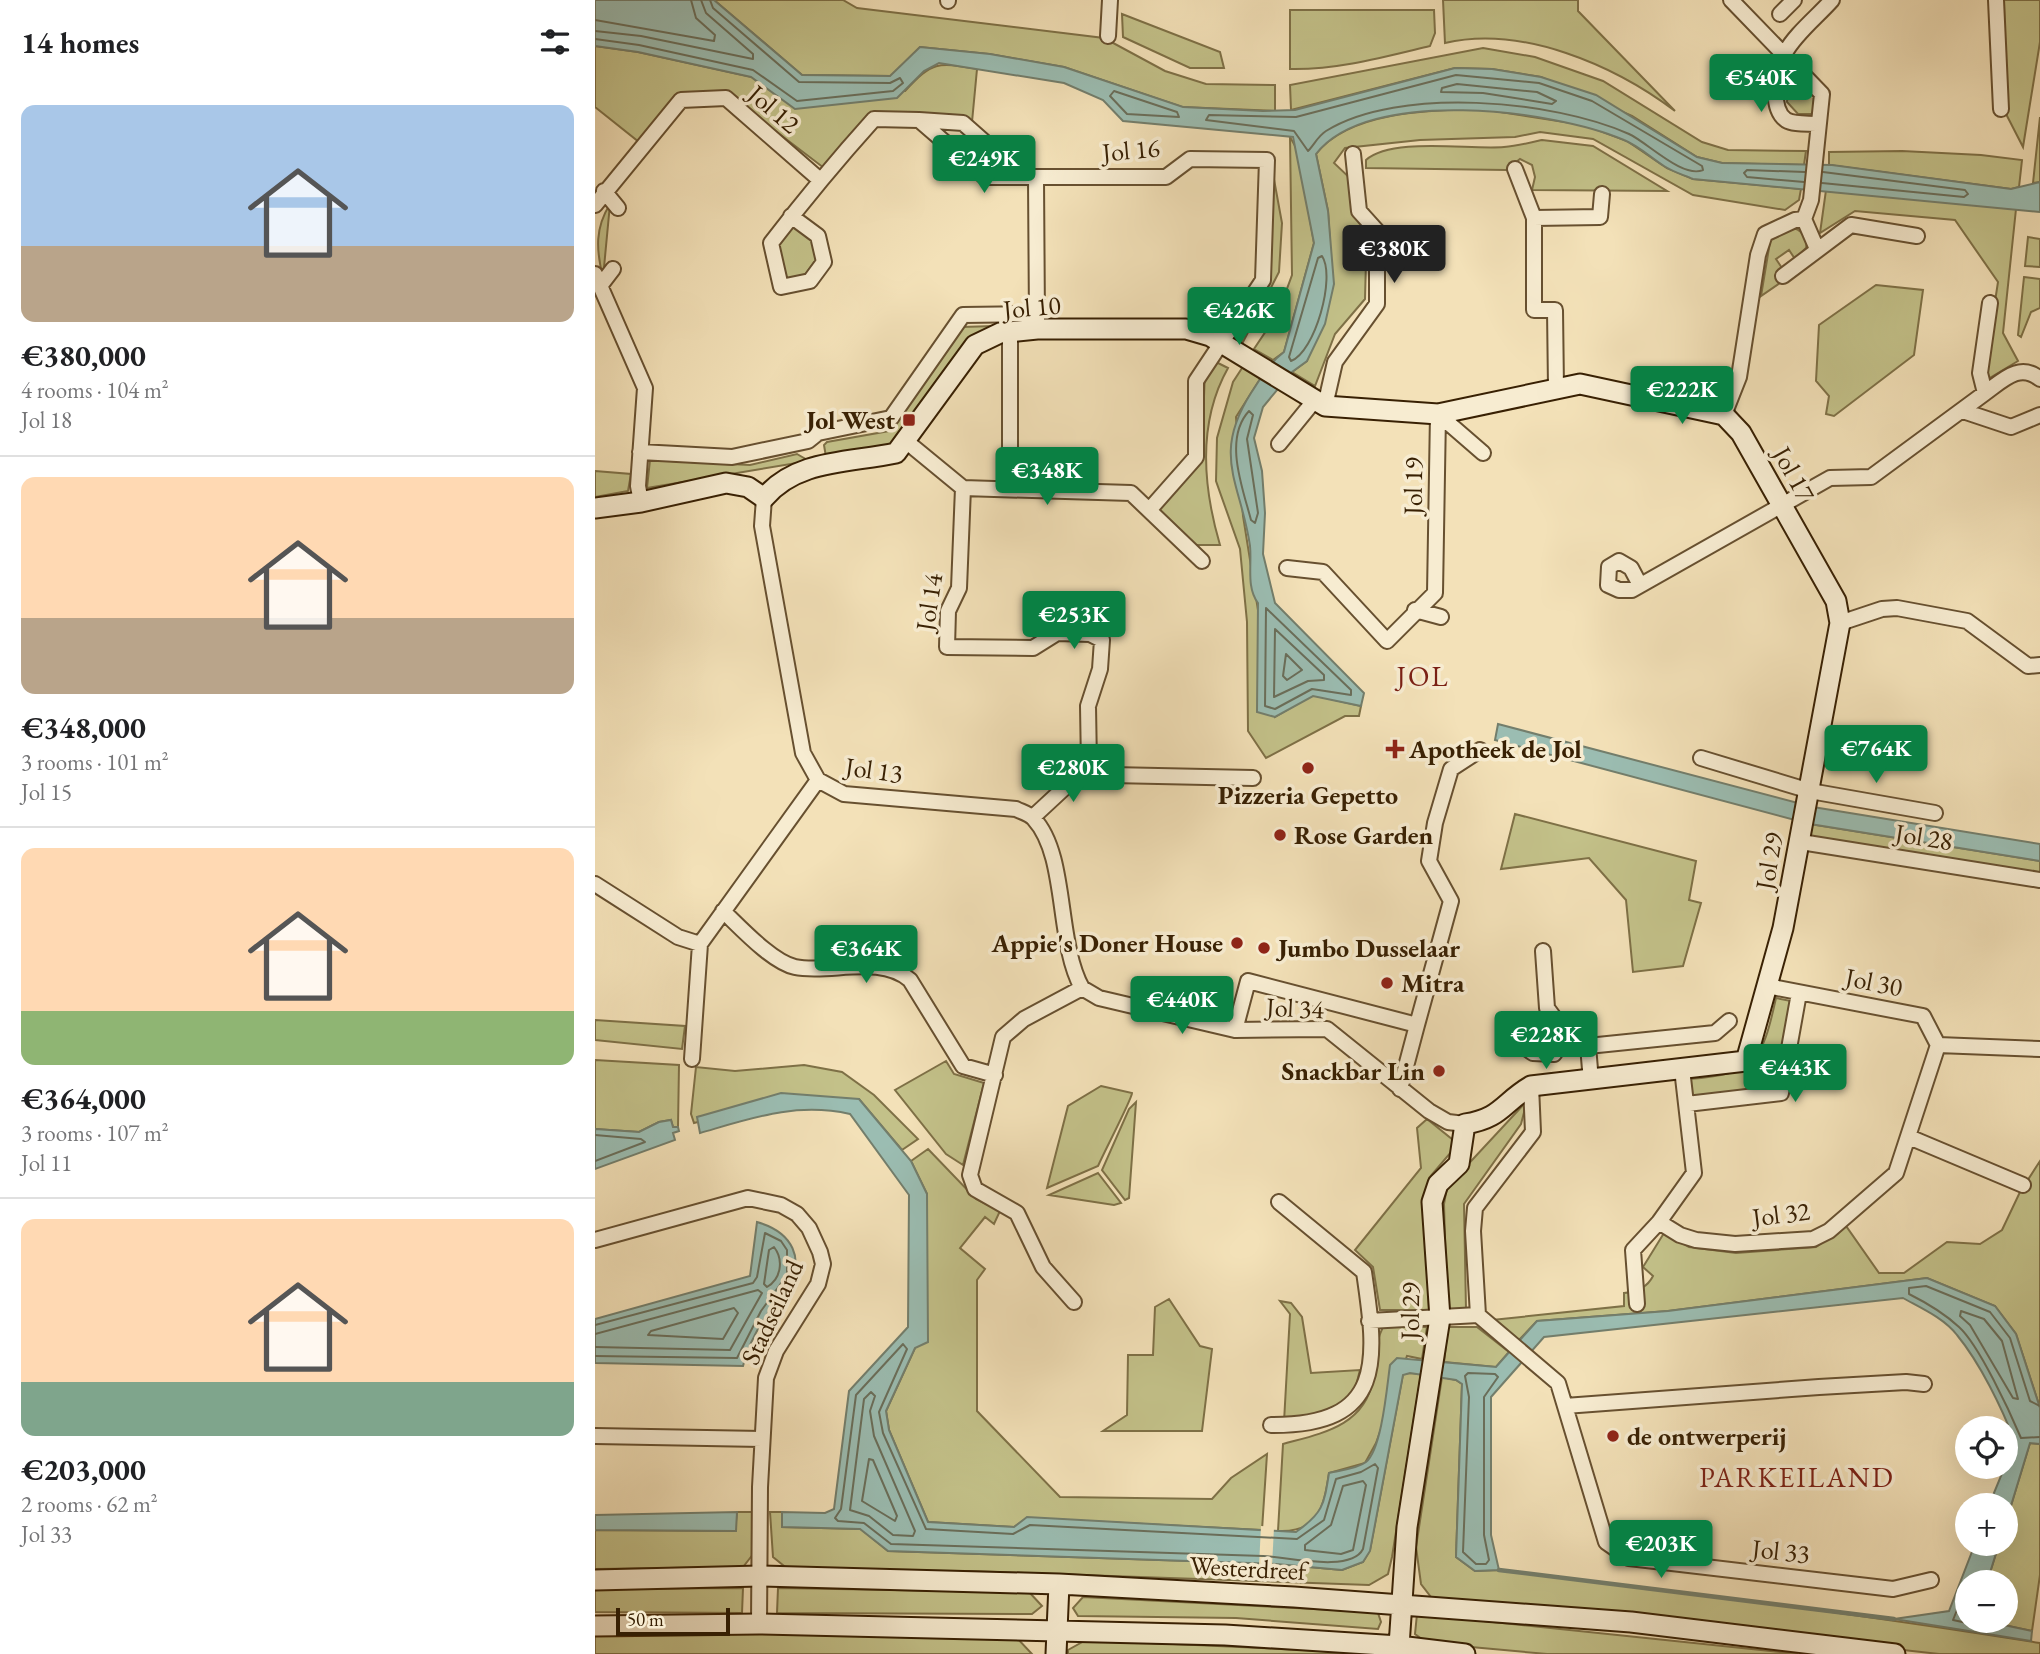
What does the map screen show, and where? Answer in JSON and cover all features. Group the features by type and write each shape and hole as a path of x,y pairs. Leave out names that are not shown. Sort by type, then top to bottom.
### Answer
{"street":[{"path":"1108,36 1110,0"},
{"path":"1731,0 1785,52 1822,94 1811,200 1804,219 1817,249"},
{"path":"1780,14 1794,0"},
{"path":"1818,124 1789,122 1780,114 1776,104 1777,78 1785,52 1832,0"},
{"path":"1996,0 2001,109"},
{"name":"Jol 12","path":"595,205 681,100 726,98 820,180"},
{"path":"791,216 818,236 824,262 810,281 781,287 771,243 791,216 820,180 874,119 963,123 1006,160 1036,179 1037,322"},
{"name":"Jol 16","path":"919,120 985,177 1166,177 1190,159 1267,160 1263,280 1221,342"},
{"path":"1279,444 1320,404 1335,362 1377,304 1377,230 1359,211 1353,154"},
{"path":"1515,169 1534,218 1534,310 1555,310 1556,388"},
{"path":"604,191 618,208"},
{"path":"1534,218 1600,217 1602,194"},
{"path":"1151,508 1196,457 1196,381 1221,342 1320,404 1438,414 1556,388 1591,385 1724,415 1739,377 1758,255 1765,234 1795,220 1804,219"},
{"path":"1783,276 1851,225 1917,236"},
{"path":"613,269 598,280 645,388 638,486 641,502"},
{"path":"1985,393 1980,373 1990,303"},
{"name":"Jol 10","path":"640,452 732,457 808,441 818,433 891,418 963,315 1037,322 1186,329 1221,342"},
{"name":"Jol 10","path":"764,498 776,484 793,473 896,453 907,442 975,345 1037,322"},
{"path":"1010,330 1010,488"},
{"path":"1640,585 1830,478 1871,477 2019,371 2031,372 2040,379"},
{"path":"1963,411 2011,427 2040,415"},
{"name":"Jol 19","path":"1438,414 1483,453"},
{"name":"Jol 19","path":"1287,568 1323,572 1387,641 1435,593 1438,414"},
{"name":"Jol 17","path":"1724,415 1741,433 1836,601 1840,622 1809,797"},
{"path":"808,441 819,466"},
{"path":"907,442 963,488 1131,493 1151,508 1202,561"},
{"path":"595,508 641,502 726,483 748,487 764,498"},
{"name":"Jol 14","path":"963,488 959,588 948,611 947,647 1033,648 1057,633 1090,634 1102,640 1100,668 1088,705 1089,765"},
{"name":"Jol 13","path":"764,498 762,526 803,753 818,780 844,794 1016,809 1033,817"},
{"path":"1840,622 1882,609 1897,608 1967,621 2028,666 2040,665"},
{"path":"1416,610 1441,617"},
{"path":"1400,1089 1451,901 1429,861 1435,823 1451,769 1480,750"},
{"path":"1701,758 1809,797 1935,813"},
{"path":"1075,1302 1043,1267 1017,1213 975,1189 970,1175 1003,1037 1024,1019 1082,988 1071,968 1049,842 1033,817 1089,765 1111,775 1253,778"},
{"path":"692,1059 701,944 818,780"},
{"name":"Jol 29","path":"1531,1086 1591,1082 1746,1061 1783,928 1809,797"},
{"name":"Jol 28","path":"1801,833 2040,880"},
{"path":"595,884 678,937 701,944"},
{"path":"723,911 777,958 794,967 878,968 900,972 910,980 963,1066 995,1075"},
{"path":"1543,951 1547,1007 1567,1035 1588,1046 1715,1033 1729,1021"},
{"path":"1235,1030 1248,981 1417,1025"},
{"name":"Jol 30","path":"1767,986 1923,1016 1938,1045"},
{"name":"Jol 34","path":"1082,988 1099,998 1235,1030 1327,1029 1400,1089 1448,1122 1465,1124"},
{"path":"1687,1104 1781,1093 1799,993"},
{"path":"1513,1040 1533,1053 1554,1054 1567,1035"},
{"path":"1938,1045 2040,1049"},
{"name":"Jol 32","path":"1659,1222 1680,1235 1696,1240 1762,1244 1812,1239 1829,1231 1896,1173 1938,1045"},
{"path":"1588,1046 1591,1082"},
{"path":"1637,1304 1633,1250 1659,1222 1694,1172 1682,1069"},
{"path":"1369,1321 1478,1315 1473,1231 1475,1208 1533,1132 1531,1086 1516,1095 1503,1111 1485,1121 1465,1124"},
{"name":"Jol 29","path":"1399,1646 1407,1527 1440,1318 1432,1202 1438,1184 1459,1164 1465,1124"},
{"path":"1909,1137 2023,1185"},
{"name":"Stadseiland","path":"595,1240 748,1198 781,1205 797,1214 809,1228 823,1264 818,1284 776,1351 766,1378 760,1487 759,1624"},
{"path":"1271,1425 1291,1425 1336,1415 1358,1396 1370,1376 1372,1360 1364,1272 1279,1202"},
{"name":"Jol 33","path":"1478,1315 1558,1383 1606,1542 1629,1559 1893,1589 1931,1580"},
{"path":"1565,1406 1857,1385 1924,1384"},
{"path":"595,1436 762,1439"},
{"name":"Westerdreef","path":"595,1580 760,1576 1059,1584 1631,1622 1895,1654"},
{"path":"1056,1654 1059,1584"},
{"path":"595,1626 759,1624 1225,1635 1399,1646 1465,1654"}],"shaded area":[{"path":"714,0 843,0 857,8 1104,38 1165,71 1206,84 1275,85 1275,111 1182,107 1064,67 989,54 920,47 891,76 802,75"},
{"path":"1443,0 1578,0 1578,11 1675,111 1624,78 1566,53 1536,44 1474,39 1445,43"},
{"path":"2004,0 2040,0 2040,42 2023,147 2005,112"},
{"path":"1290,10 1434,10 1435,33 1430,46 1343,65 1290,69"},
{"path":"1122,14 1220,52 1224,68 1190,68 1123,37"},
{"path":"595,46 638,52 752,77 766,88 905,91 922,74 936,66 953,65 977,69 972,122 867,117 824,168 728,95 679,94 639,142 595,107"},
{"path":"1483,48 1535,57 1603,81 1702,142 1728,150 1806,151 1804,165 1722,163 1697,157 1632,116 1541,77 1492,69 1455,68 1291,110 1290,85"},
{"path":"1790,69 1819,98 1816,114 1798,114 1787,102"},
{"path":"1481,109 1584,125 1627,141 1667,168 1693,179 1801,189 1799,200 1785,210 1693,195 1593,139 1540,132 1515,137 1420,140 1345,148 1334,163 1353,181 1367,222 1365,299 1335,334 1315,386 1292,372 1307,361 1330,242 1328,211 1316,154 1331,140 1349,129 1370,121 1416,112"},
{"path":"2040,117 2040,182 2033,183"},
{"path":"1290,137 1298,151 1314,243 1284,352 1273,360 1254,349 1278,313 1292,275"},
{"path":"1542,140 1593,146 1667,191 1532,190 1535,177 1532,165 1520,159 1506,170 1366,168 1366,160 1378,153 1394,149 1432,146 1504,147"},
{"path":"1902,151 2022,160 2019,187 2011,189 1829,165 1829,152"},
{"path":"1271,163 1282,223 1279,272 1243,342 1234,336 1270,277"},
{"path":"1826,190 2016,209 2003,333 2018,361 1988,379 1984,373 1998,282 1955,220 1855,211 1820,233"},
{"path":"610,204 603,278 598,239"},
{"path":"793,226 815,241 817,258 802,279 780,280 775,248"},
{"path":"1791,228 1803,235 1806,248 1795,259 1789,250 1776,259 1782,268 1777,273 1783,281 1761,296 1771,236"},
{"path":"2028,237 2040,239 2040,267 2025,266"},
{"path":"2024,277 2040,279 2040,308 2031,312 2021,337 2018,335"},
{"path":"1876,285 1923,290 1914,355 1834,416 1826,414 1829,396 1816,381 1819,325"},
{"path":"994,326 972,339 893,444 826,457 824,445 827,442 889,431 962,327"},
{"path":"1216,362 1228,368 1211,411 1206,455 1210,501 1220,545 1195,545 1158,508 1202,447 1205,371"},
{"path":"1244,365 1262,376 1236,417 1243,516 1275,717 1313,695 1361,706 1359,716 1345,716 1266,758 1248,731 1247,622 1240,549 1216,481 1217,438 1233,382"},
{"path":"797,454 809,461 647,488 650,460 750,465"},
{"path":"595,471 631,474 628,491 595,497"},
{"path":"1515,814 1696,861 1689,900 1701,903 1683,966 1633,972 1626,900 1589,858 1501,869"},
{"path":"1810,824 2040,861 2040,879 1807,842"},
{"path":"1776,998 1791,1001 1776,1088 1690,1096 1689,1079 1728,1073 1752,1061 1766,1037"},
{"path":"595,1020 685,1026 682,1049 595,1040"},
{"path":"595,1060 679,1065 678,1127 673,1127 671,1120 659,1122 639,1132 595,1129"},
{"path":"946,1061 954,1074 984,1083 963,1165 946,1154 895,1090"},
{"path":"804,1065 842,1072 874,1095 918,1139 902,1150 859,1099 698,1117 698,1122 694,1123 691,1114 696,1067 735,1071"},
{"path":"1101,1086 1132,1093 1098,1166 1047,1188 1068,1106"},
{"path":"1527,1101 1521,1124 1464,1204 1466,1309 1447,1310 1444,1204 1447,1187"},
{"path":"1136,1102 1129,1198 1125,1200 1102,1170 1129,1109"},
{"path":"1427,1119 1458,1144 1429,1178 1425,1203 1429,1310 1380,1310 1373,1267 1355,1250 1421,1168 1417,1128"},
{"path":"928,1149 976,1199 1000,1211 994,1224 985,1217 960,1248 985,1269 977,1280 977,1411 1060,1497 1212,1499 1231,1478 1267,1454 1262,1530 1027,1518 1014,1527 928,1522 889,1430 886,1411 915,1348 927,1194 911,1161"},
{"path":"2040,1161 2040,1408 2016,1334 1995,1306 1927,1278 1668,1311 1537,1321 1519,1340 1492,1320 1624,1306 1624,1293 1641,1289 1653,1276 1643,1267 1664,1233 1689,1247 1736,1253 1816,1247 1846,1226 1879,1273 1904,1273 1947,1242 1980,1244 2002,1230 2020,1192"},
{"path":"1098,1173 1121,1203 1114,1205 1049,1195"},
{"path":"1169,1299 1200,1346 1212,1349 1202,1431 1103,1431 1127,1415 1128,1355 1153,1355 1155,1307"},
{"path":"1280,1301 1291,1303 1302,1317 1311,1373 1360,1370 1353,1397 1324,1414 1284,1422 1290,1314"},
{"path":"1383,1327 1427,1327 1422,1359 1407,1356 1376,1443 1365,1463 1329,1473 1325,1497 1317,1516 1302,1528 1278,1531 1283,1444 1340,1425 1361,1408 1373,1380 1377,1346"},
{"path":"1448,1327 1477,1327 1509,1352 1496,1367 1444,1362"},
{"path":"1403,1374 1421,1374 1392,1557 1388,1574 1369,1585 969,1571 789,1570 773,1557 770,1512 782,1512 782,1527 861,1529 888,1551 1276,1564 1342,1570 1363,1562 1370,1550"},
{"path":"1442,1377 1462,1384 1456,1557 1475,1571 1499,1570 1567,1578 1905,1622 1955,1630 1955,1633 1976,1633 2040,1643 2040,1654 1939,1654 1431,1597 1421,1584 1416,1547"},
{"path":"2030,1443 2040,1444 2040,1575 2032,1631 2018,1628 2018,1570 1991,1570 1995,1556 2018,1556 2018,1493 2015,1493"},
{"path":"737,1512 756,1512 754,1553 743,1567 595,1569 595,1530 735,1531"},
{"path":"743,1588 742,1613 595,1612 595,1589"},
{"path":"778,1588 1030,1593 1042,1606 1032,1614 777,1613"},
{"path":"1083,1597 1355,1611 1378,1613 1381,1622 1378,1629 1236,1618 1078,1616 1073,1608"},
{"path":"1417,1614 1798,1654 1547,1654 1427,1643 1415,1634"},
{"path":"659,1632 1016,1637 1032,1654 595,1654 595,1634"},
{"path":"1086,1640 1388,1654 1068,1654 1068,1650"}],"water":[{"path":"595,0 714,0 802,75 890,76 920,47 990,54 1064,67 1183,107 1295,110 1455,68 1492,69 1541,77 1596,95 1697,157 1722,163 1832,165 2011,189 2040,182 2040,212 1693,179 1667,168 1624,140 1593,129 1509,113 1463,110 1418,112 1376,119 1341,133 1316,154 1328,211 1334,284 1325,324 1307,361 1292,372 1263,407 1254,438 1262,471 1265,513 1263,554 1275,603 1364,693 1361,706 1313,696 1275,717 1257,712 1258,603 1252,590 1250,546 1232,470 1231,452 1239,415 1266,371 1284,352 1314,243 1293,137 1123,121 1103,100 1064,83 939,63 924,71 897,98 795,109 751,77 638,52 595,46"},
{"path":"1498,724 1813,807 2040,844 2040,861 1810,824 1495,740"},
{"path":"781,1093 859,1099 911,1161 927,1194 928,1342 915,1348 886,1411 889,1430 928,1522 1014,1527 1027,1517 1296,1532 1312,1519 1321,1507 1329,1473 1358,1466 1372,1455 1383,1416 1390,1365 1397,1358 1496,1367 1537,1321 1668,1311 1927,1278 1995,1306 2016,1334 2040,1408 2040,1444 2030,1443 2015,1493 1994,1493 2000,1479 2018,1479 2018,1416 2004,1416 1982,1372 1952,1329 1939,1318 1903,1298 1544,1337 1491,1397 1491,1535 1499,1570 1475,1571 1456,1557 1462,1384 1456,1380 1410,1373 1403,1375 1370,1551 1363,1562 1342,1570 1276,1564 888,1551 860,1529 782,1527 782,1512 825,1513 834,1509 849,1391 908,1327 909,1195 850,1114 811,1110 774,1113 700,1133 697,1117"},
{"path":"671,1120 673,1127 678,1127 679,1131 673,1133 675,1140 595,1169 595,1129 639,1132 659,1122"},
{"path":"757,1222 779,1232 787,1240 793,1248 795,1268 786,1291 755,1334 743,1366 595,1363 595,1319 750,1276"},
{"path":"737,1512 736,1531 595,1530 595,1515"},
{"path":"1970,1556 1995,1556 1991,1570 1965,1570"},
{"path":"1955,1596 1955,1629 1894,1619 1949,1611"},
{"path":"2018,1628 2032,1631 2031,1641 1981,1633 2018,1633"}],"pier":[{"path":"1261,1526 1274,1527 1272,1567 1259,1566"}],"waterway":[{"path":"1499,1570 1894,1619"}],"place":[{"name":"Jol West","path":"909,420"},
{"name":"Apotheek de Jol","path":"1395,749"},
{"name":"Pizzeria Gepetto","path":"1308,768"},
{"name":"Rose Garden","path":"1280,835"},
{"name":"Appie's Doner House","path":"1237,943"},
{"name":"Jumbo Dusselaar","path":"1264,948"},
{"name":"Mitra","path":"1387,983"},
{"name":"Snackbar Lin","path":"1439,1071"},
{"name":"de ontwerperij","path":"1613,1436"}],"district":[{"name":"JOL","path":"1423,676"},
{"name":"PARKEILAND","path":"1797,1477"}]}
